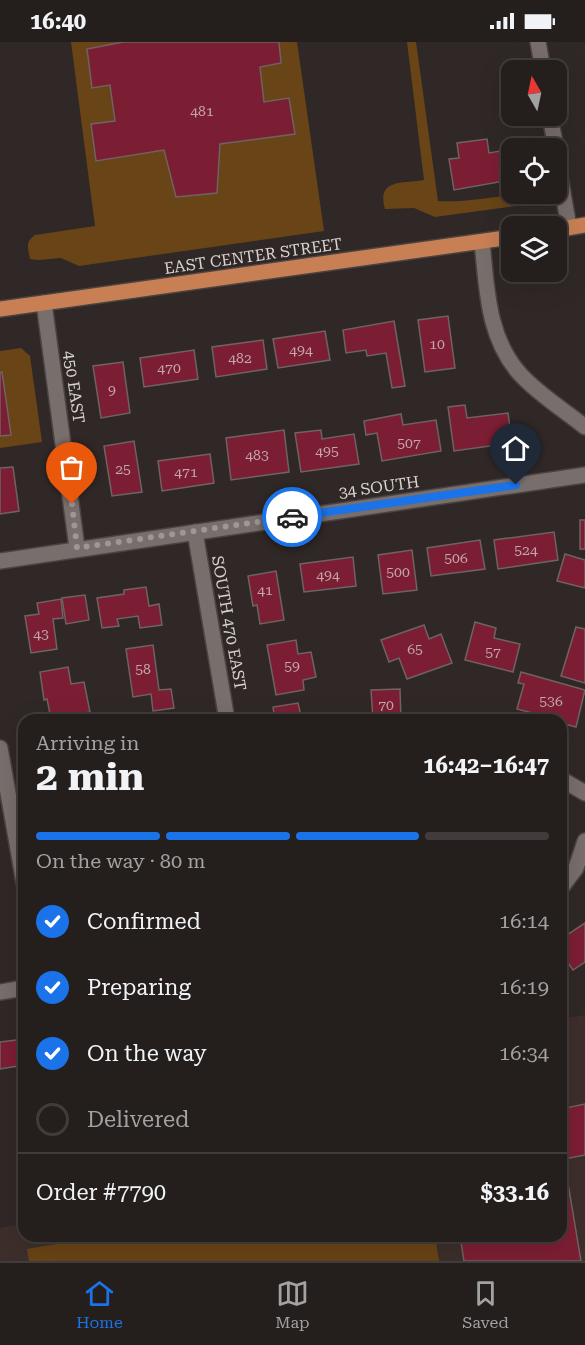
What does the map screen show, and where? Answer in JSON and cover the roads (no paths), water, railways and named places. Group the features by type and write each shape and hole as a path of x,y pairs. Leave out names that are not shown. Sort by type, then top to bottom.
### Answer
{"main road":[{"path":"567,228 585,225"},
{"name":"EAST CENTER STREET","path":"0,309 501,239"}],"street":[{"path":"538,42 541,60"},
{"path":"482,242 490,317 498,342 521,376 585,427"},
{"name":"450 EAST","path":"44,303 77,548"},
{"name":"34 SOUTH","path":"0,561 585,475"},
{"name":"SOUTH 470 EAST","path":"195,531 226,714"},
{"path":"0,748 18,849"},
{"path":"567,782 585,793"},
{"path":"567,879 576,868 585,842"},
{"path":"0,992 18,989"}]}
